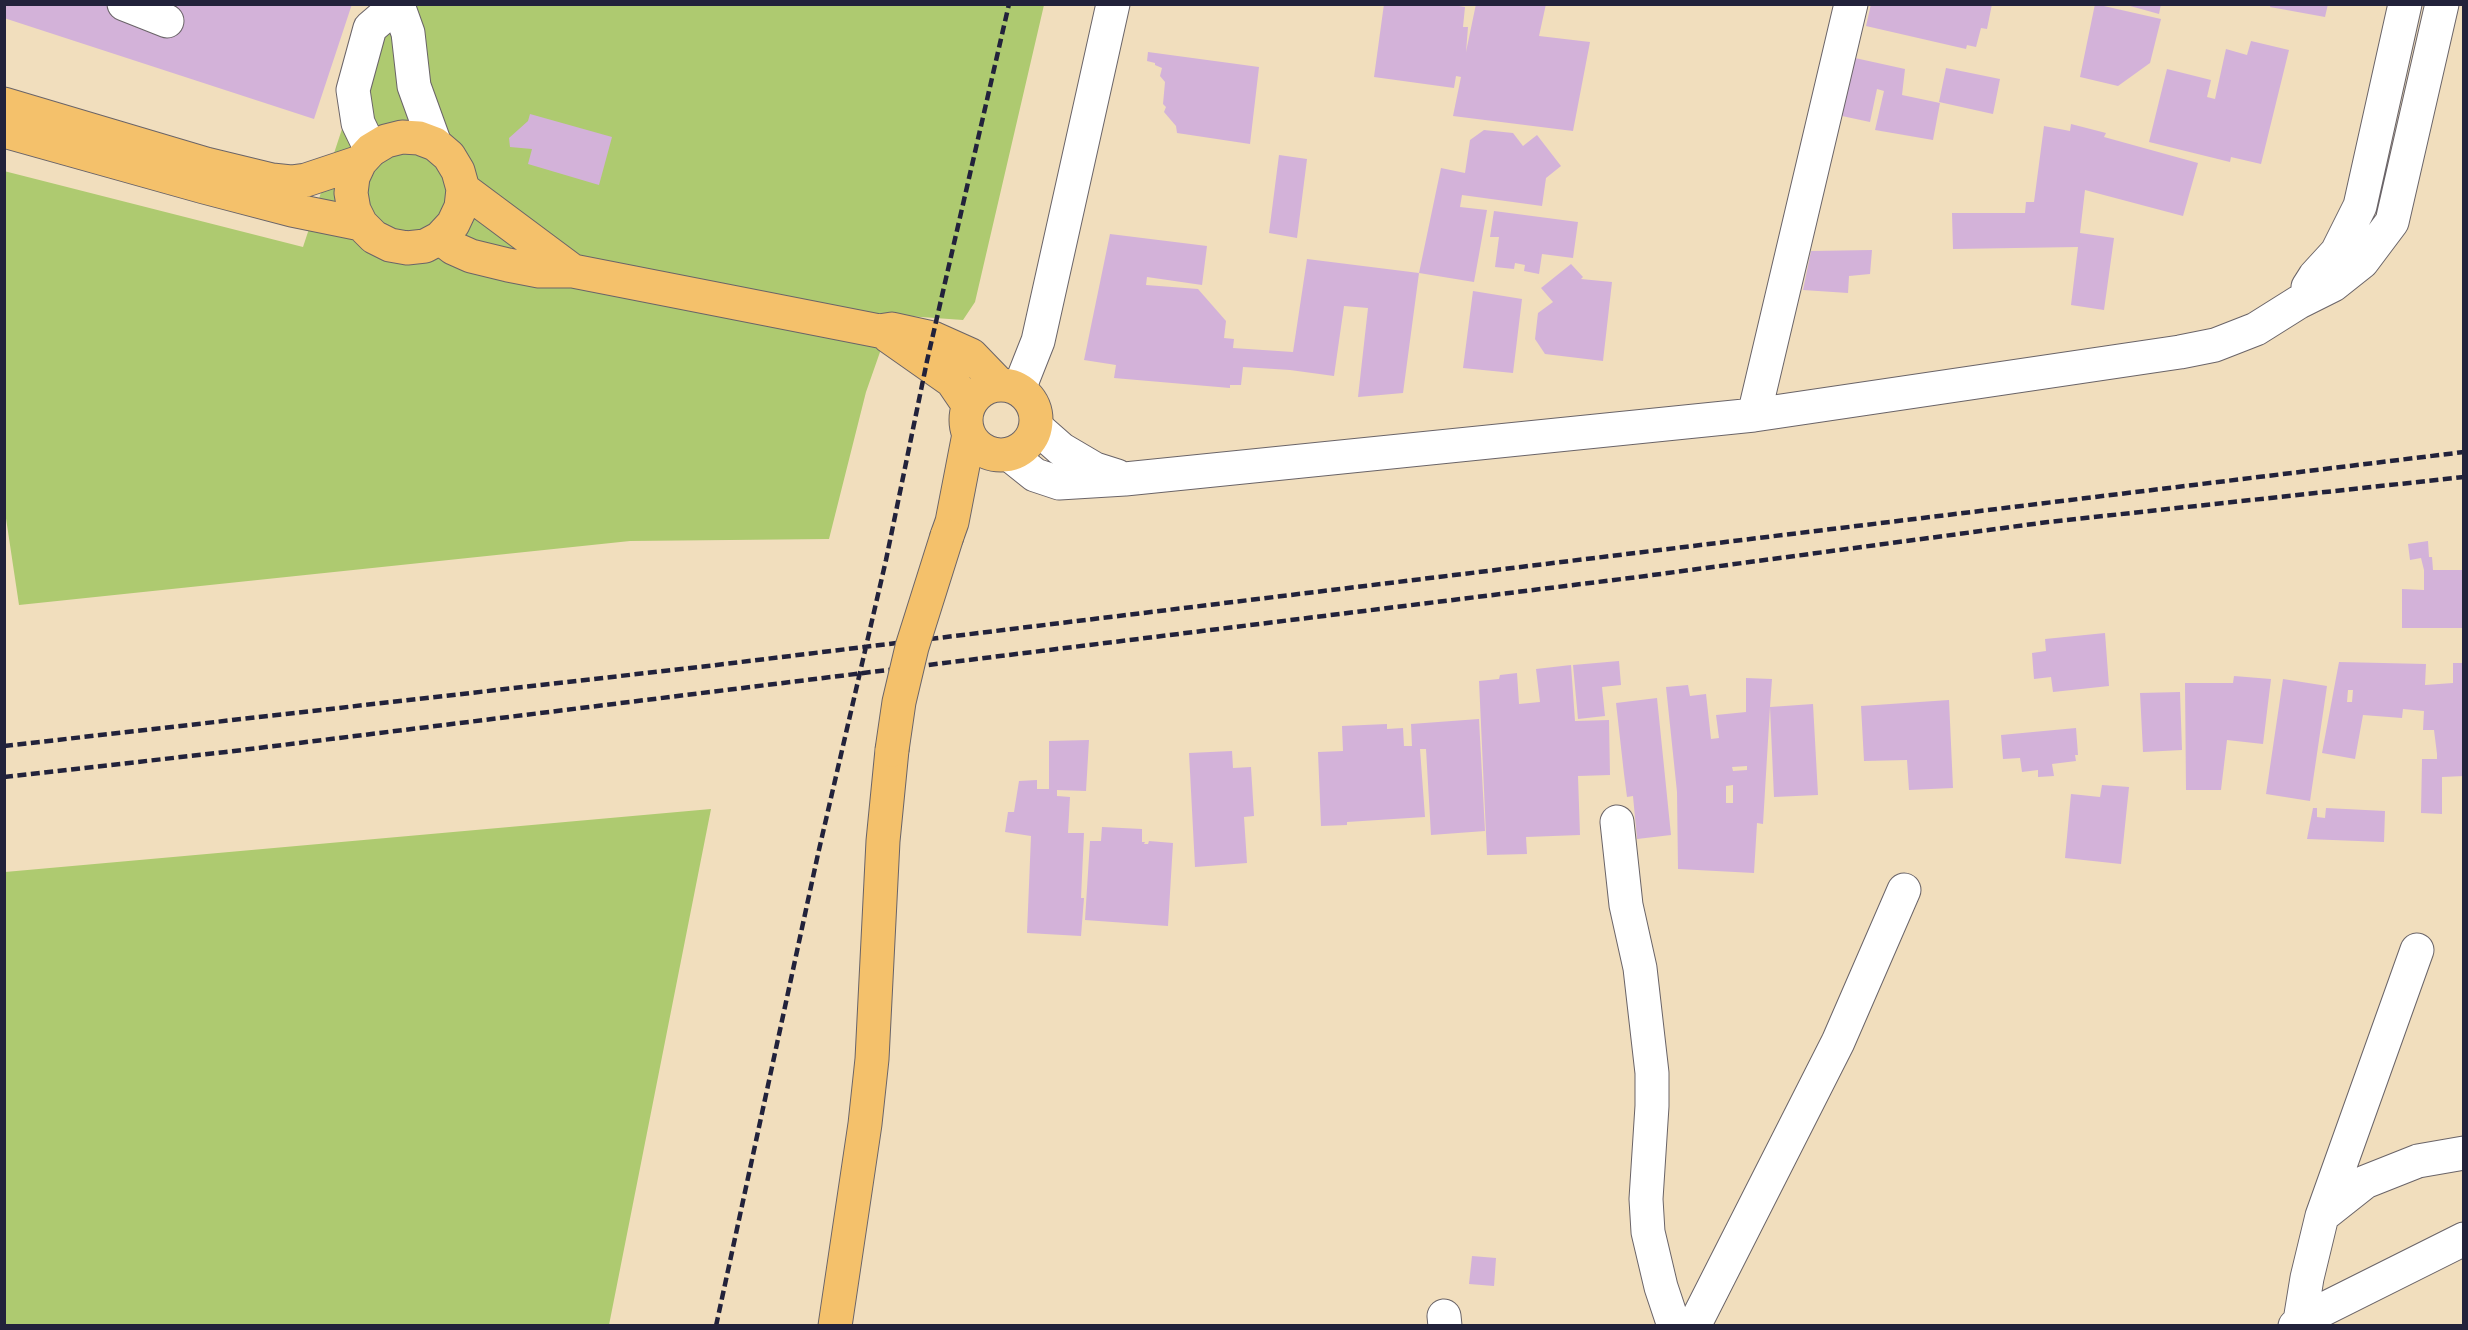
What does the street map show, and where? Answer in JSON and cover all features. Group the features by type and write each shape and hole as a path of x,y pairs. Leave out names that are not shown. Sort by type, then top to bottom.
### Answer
{"main road":[{"path":"4,104 206,164 272,180 291,182 306,180 366,156 386,141 402,137 419,138 435,144 449,156 458,171 463,189 461,207 457,216 441,238 424,246 407,248 390,245 374,237 362,224 354,210 351,193 353,177 366,156"},
{"path":"4,131 237,196 362,224"},
{"path":"463,189 573,271"},
{"path":"441,238 453,248 480,259 539,271 573,271 879,331 892,329 933,338 971,355 1034,405 1037,416 1036,427 1027,445 1004,455 949,529"},
{"path":"879,331 952,381 969,420 976,445 986,452 1004,455"},
{"path":"834,1326 865,1124 872,1059 883,841 898,702 912,647 949,529 969,420 976,395 987,387 1009,387"}],"street":[{"path":"124,4 167,21"},
{"path":"1009,387 1038,341 1113,4"},
{"path":"1754,414 1851,4"},
{"path":"2299,302 2314,276 2337,252 2360,206 2405,4"},
{"path":"1004,455 1035,475 1059,483 1125,478 1754,414 2181,352 2215,345 2256,329 2299,302 2333,285 2362,261 2392,222 2442,4"},
{"path":"366,156 358,123 354,84 370,28 398,5 408,33 414,86 435,144"},
{"path":"1036,427 1069,454 1095,469 1125,478"},
{"path":"1617,822 1626,905 1640,968 1652,1073 1646,1199 1648,1232 1661,1287 1674,1326"},
{"path":"1694,1326 1838,1042 1904,890"},
{"path":"2297,1323 2322,1216 2417,950"},
{"path":"2322,1216 2365,1182 2418,1161 2463,1153"},
{"path":"2297,1323 2463,1239"}],"green space":[{"path":"383,5 1044,5 975,302 963,320 893,315 866,392 829,539 630,541 19,605 4,505 4,171 303,247"},
{"path":"711,809 609,1325 5,1325 5,872"}],"building":[{"path":"4,4 352,4 314,119 4,18"},
{"path":"1384,4 1447,4 1465,7 1463,27 1468,27 1466,52 1476,4 1546,4 1539,36 1590,42 1573,131 1453,116 1461,77 1456,76 1454,88 1374,77"},
{"path":"1871,4 1992,4 1987,29 1981,28 1976,47 1967,45 1966,49 1866,26"},
{"path":"2095,4 2161,19 2150,63 2118,86 2080,77"},
{"path":"2123,4 2161,4 2159,14"},
{"path":"2271,4 2328,4 2325,17 2270,7"},
{"path":"2251,41 2289,50 2261,164 2231,157 2230,162 2149,142 2167,69 2211,80 2207,97 2215,99 2226,49 2247,55"},
{"path":"1148,52 1259,67 1250,144 1177,133 1176,126 1164,112 1166,107 1163,104 1165,82 1160,76 1162,68 1147,61"},
{"path":"1855,58 1905,69 1902,95 1940,103 1933,140 1875,130 1884,91 1877,89 1870,122 1842,116"},
{"path":"1946,68 2000,79 1993,114 1939,102"},
{"path":"530,114 612,137 599,185 528,164 532,149 510,147 509,138 528,121"},
{"path":"2071,124 2106,133 2104,137 2198,163 2183,216 2085,190 2080,233 2114,238 2104,310 2071,305 2078,247 1953,249 1952,213 2025,213 2026,202 2034,202 2044,126 2070,131"},
{"path":"1484,130 1513,133 1523,146 1537,135 1561,166 1546,178 1542,206 1462,195 1460,207 1487,210 1474,282 1419,273 1441,168 1465,173 1470,140"},
{"path":"1279,155 1307,159 1297,238 1269,233"},
{"path":"1494,211 1578,222 1573,258 1542,254 1539,274 1524,271 1525,265 1515,263 1514,269 1495,267 1499,237 1490,237"},
{"path":"1110,234 1207,246 1202,285 1147,277 1146,285 1198,289 1226,321 1224,338 1234,339 1233,348 1293,352 1307,259 1419,273 1403,393 1358,397 1368,308 1344,306 1334,376 1243,367 1241,385 1230,385 1230,388 1114,378 1116,365 1084,360"},
{"path":"1872,250 1870,274 1849,276 1848,293 1803,290 1811,251"},
{"path":"1571,264 1583,277 1581,279 1612,282 1603,361 1545,354 1535,339 1538,313 1553,302 1541,288"},
{"path":"1473,291 1522,299 1513,373 1463,368"},
{"path":"2428,541 2433,570 2462,570 2462,628 2402,628 2402,589 2424,590 2424,570 2421,558 2410,560 2408,544"},
{"path":"2105,633 2109,686 2053,692 2051,677 2034,679 2032,653 2046,651 2045,639"},
{"path":"1619,661 1621,685 1602,687 1605,716 1578,719 1573,665"},
{"path":"2339,662 2426,664 2425,685 2453,683 2453,663 2464,663 2464,776 2442,777 2442,814 2421,813 2422,759 2437,759 2434,730 2423,730 2424,711 2403,709 2402,718 2363,715 2355,759 2322,753","holes":["2348,690 2353,690 2352,702 2347,702"]},
{"path":"1571,665 1575,721 1609,720 1610,775 1578,776 1580,835 1526,837 1527,854 1487,855 1479,681 1499,679 1500,675 1517,673 1519,704 1540,702 1536,669"},
{"path":"2234,676 2271,679 2263,744 2227,740 2221,790 2186,790 2185,683 2233,683"},
{"path":"1746,678 1772,679 1763,824 1757,823 1754,873 1678,869 1677,792 1666,687 1688,685 1690,696 1706,694 1711,739 1719,738 1716,715 1746,712","holes":["1747,766 1747,770 1733,771 1732,767","1733,785 1733,803 1726,803 1726,786"]},
{"path":"2283,679 2327,686 2310,801 2266,794"},
{"path":"2180,692 2182,750 2143,752 2140,693"},
{"path":"1657,698 1671,835 1637,839 1633,796 1627,797 1616,703"},
{"path":"1949,700 1953,788 1909,790 1907,760 1864,761 1861,706"},
{"path":"1813,704 1818,795 1774,797 1770,707"},
{"path":"1479,719 1485,831 1431,835 1426,749 1420,749 1425,817 1321,826 1318,752 1343,751 1342,726 1387,724 1387,729 1403,728 1404,746 1412,746 1411,724"},
{"path":"2076,728 2078,755 2075,755 2076,761 2052,764 2054,776 2038,777 2038,770 2022,772 2020,758 2003,759 2001,735"},
{"path":"1089,740 1086,791 1057,790 1057,796 1070,797 1068,833 1084,833 1081,898 1084,898 1081,936 1027,933 1031,836 1005,832 1008,812 1014,812 1019,781 1037,780 1037,789 1049,789 1049,741"},
{"path":"1232,751 1233,768 1251,767 1254,816 1244,817 1247,863 1195,867 1189,753"},
{"path":"2102,785 2129,787 2121,864 2065,858 2071,794 2100,797"},
{"path":"2313,808 2317,808 2317,817 2325,818 2326,808 2385,811 2384,842 2307,839"},
{"path":"1102,827 1142,829 1144,844 1148,844 1149,841 1173,843 1168,926 1085,920 1090,841 1101,841"},
{"path":"1472,1256 1496,1258 1494,1286 1469,1284"}],"railway":[{"path":"716,1326 818,854 886,560 927,361 1009,4"},
{"path":"4,746 708,666 2464,452"},
{"path":"4,777 226,752 1638,577 2048,522 2464,477"}]}
